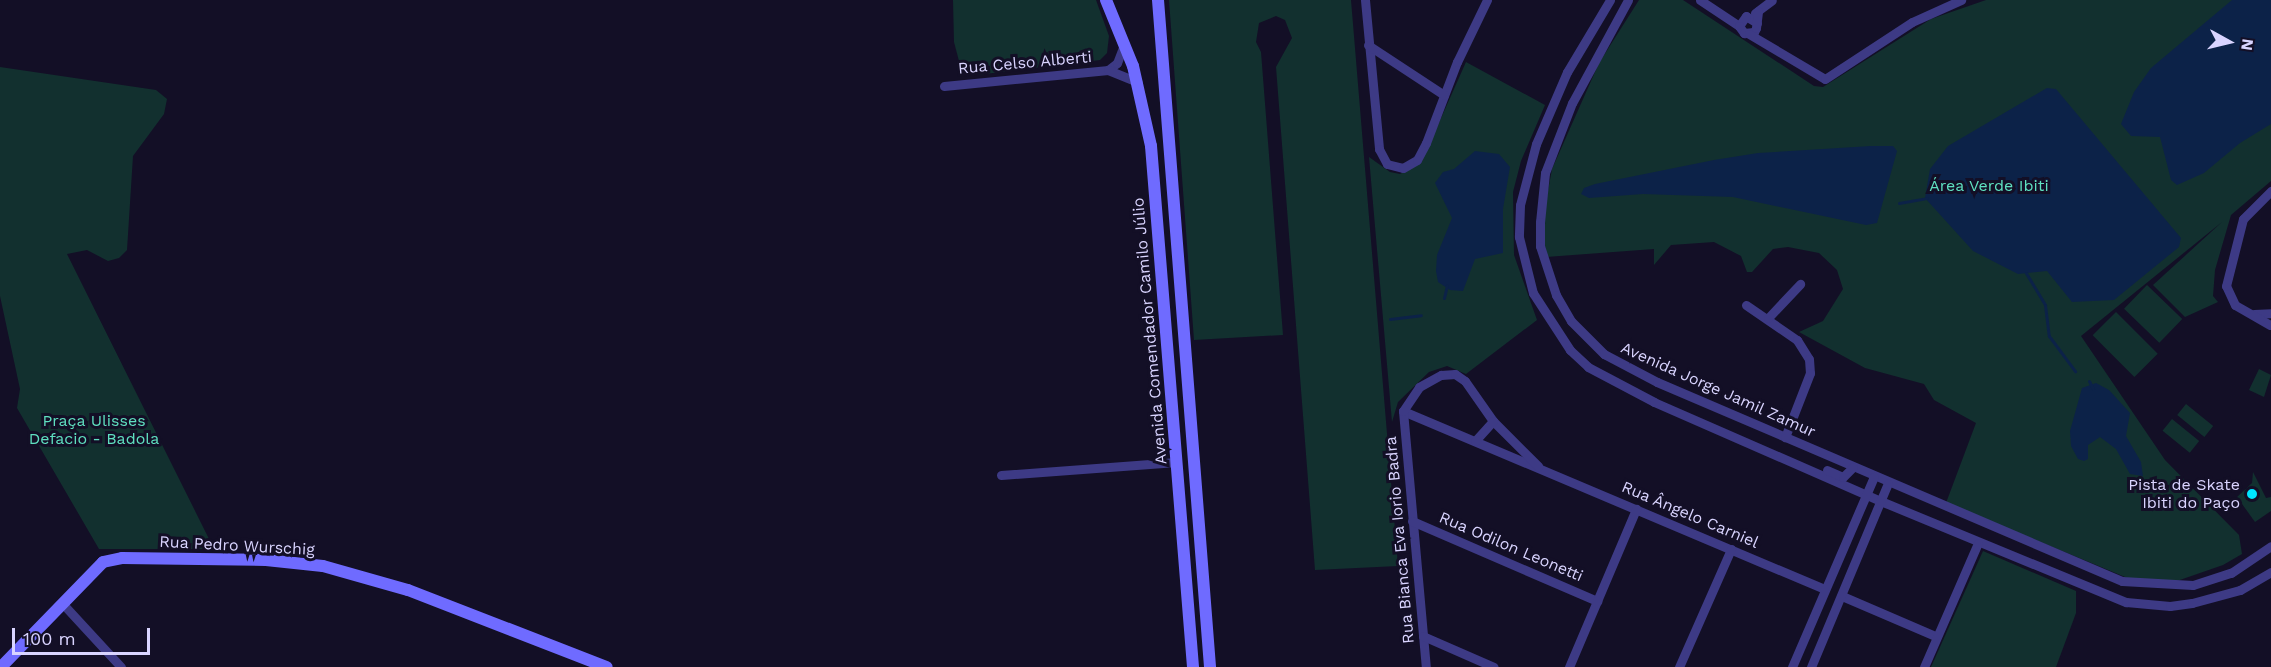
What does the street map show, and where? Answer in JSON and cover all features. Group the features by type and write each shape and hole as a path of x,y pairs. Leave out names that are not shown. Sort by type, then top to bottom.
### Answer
{"main road":[{"name":"Avenida Comendador Camilo Júlio","path":"1106,0 1138,82 1151,146 1193,667"},
{"name":"Avenida Comendador Camilo Júlio","path":"1158,0 1210,667"},
{"name":"Rua Pedro Wurschig","path":"1,667 103,562 112,558 266,560 323,566 408,590 608,667"}],"street":[{"path":"1365,0 1379,149 1394,168 1403,168 1417,159 1487,0"},
{"name":"Avenida Jorge Jamil Zamur","path":"1610,0 1567,72 1527,171 1519,237 1533,293 1570,350 1588,367 1611,382 1883,502 2093,591 2148,606 2170,606 2221,597 2271,572"},
{"name":"Avenida Jorge Jamil Zamur","path":"1628,0 1572,103 1545,173 1540,222 1546,269 1571,321 1604,354 1648,378 2105,576 2148,585 2173,587 2209,581 2231,573 2271,546"},
{"path":"1700,0 1727,17 1742,20 1754,29 1761,39 1820,77 1830,77 1912,22 1961,0"},
{"path":"1742,20 1772,0"},
{"path":"1754,29 1758,11"},
{"path":"1742,20 1754,29"},
{"name":"Rua Celso Alberti","path":"1108,70 1118,63 1125,45"},
{"path":"1368,45 1444,95"},
{"path":"1370,63 1375,58 1387,58"},
{"name":"Rua Celso Alberti","path":"944,86 1108,70 1138,82"},
{"path":"2271,191 2247,212 2238,230 2226,286 2235,305 2271,325"},
{"path":"1768,318 1800,284"},
{"path":"1746,305 1797,340 1809,359 1810,373 1785,437"},
{"path":"2254,314 2271,314 2271,325"},
{"name":"Rua Ângelo Carniel","path":"1542,470 1493,421 1465,381 1450,373 1419,387 1403,411 1475,441 1542,470 1825,589"},
{"name":"Rua Bianca Eva Iorio Badra","path":"1403,411 1426,667"},
{"path":"1475,441 1493,421"},
{"name":"Avenida Jorge Jamil Zamur","path":"1768,451 1795,457 1842,477 1853,466"},
{"path":"1001,475 1178,462"},
{"path":"1792,667 1874,477"},
{"path":"1812,667 1883,502 1888,483"},
{"path":"1905,511 1913,494"},
{"path":"1569,667 1636,509"},
{"path":"1859,510 1876,517"},
{"name":"Rua Odilon Leonetti","path":"1412,521 1597,601"},
{"path":"1924,667 1978,543"},
{"path":"1679,667 1731,549"},
{"path":"1842,596 1937,637"},
{"path":"62,603 121,667"},
{"path":"1423,636 1494,667"}],"green space":[{"path":"953,0 1096,0 1109,36 1107,53 1100,60 976,75 959,61 954,42"},
{"path":"1169,0 1351,0 1398,566 1315,570 1276,67 1292,38 1285,20 1276,16 1259,23 1256,42 1261,52 1283,335 1194,340"},
{"name":"Área Verde Ibiti","path":"1639,0 1683,0 1814,86 1823,87 1931,19 1986,0 2271,0 2271,181 2231,215 2215,270 2213,296 2218,302 2185,317 2153,285 2222,222 2081,336 2165,460 2239,535 2242,554 2223,565 2174,582 2130,579 1946,503 1976,423 1934,400 1924,384 1865,368 1799,332 1823,321 1843,289 1837,270 1819,253 1788,247 1773,249 1752,272 1747,272 1741,256 1714,242 1671,245 1654,265 1654,249 1546,257 1543,224 1546,224 1542,223 1552,169 1599,63"},
{"path":"1466,62 1545,105 1521,161 1513,192 1514,255 1537,320 1466,374 1447,366 1429,372 1398,402 1392,422 1369,157 1390,172 1400,174 1421,163"},
{"name":"Praça Ulisses Defacio - Badola","path":"0,67 156,90 167,99 164,114 133,156 127,250 119,258 108,261 87,250 67,254 214,549 99,549 17,408 20,389 0,296"},
{"path":"2147,285 2182,319 2159,343 2124,309"},
{"path":"2116,312 2158,354 2134,377 2093,335"},
{"path":"2259,369 2271,375 2264,397 2249,390"},
{"path":"2186,404 2213,426 2204,437 2177,415"},
{"path":"2172,419 2199,441 2190,453 2163,431"},
{"name":"Pista de Skate Ibiti do Paço","path":"2253,472 2266,498 2271,497 2271,511 2255,522 2237,497 2252,483"},
{"path":"1983,551 2076,591 2076,613 2056,667 1931,667"}],"water":[{"path":"2232,0 2271,0 2271,124 2240,143 2204,173 2177,185 2171,180 2160,137 2131,136 2121,124 2134,92 2151,68"},
{"path":"2047,88 2056,89 2181,238 2179,247 2114,300 2072,302 2047,271 2018,274 1973,251 1925,198 1930,169 1948,146"},
{"path":"1893,146 1897,151 1877,223 1866,225 1733,197 1643,194 1589,198 1581,194 1584,188 1595,184 1714,160 1758,153"},
{"path":"1475,151 1499,154 1510,167 1503,209 1503,253 1475,259 1463,291 1450,290 1438,282 1436,271 1437,255 1452,218 1435,183 1443,172 1454,169"},
{"path":"2096,383 2109,390 2130,413 2126,436 2141,462 2143,476 2130,474 2116,449 2100,437 2088,445 2088,459 2084,461 2078,459 2071,446 2070,431 2082,388"}],"waterway":[{"path":"1899,203 1927,198"},
{"path":"2026,273 2045,305 2049,336 2075,371"},
{"path":"1444,298 1447,285"},
{"path":"1390,319 1421,315"},
{"path":"2089,381 2093,389"}],"place":[{"name":"Pista de Skate Ibiti do Paço","path":"2252,494"}]}
